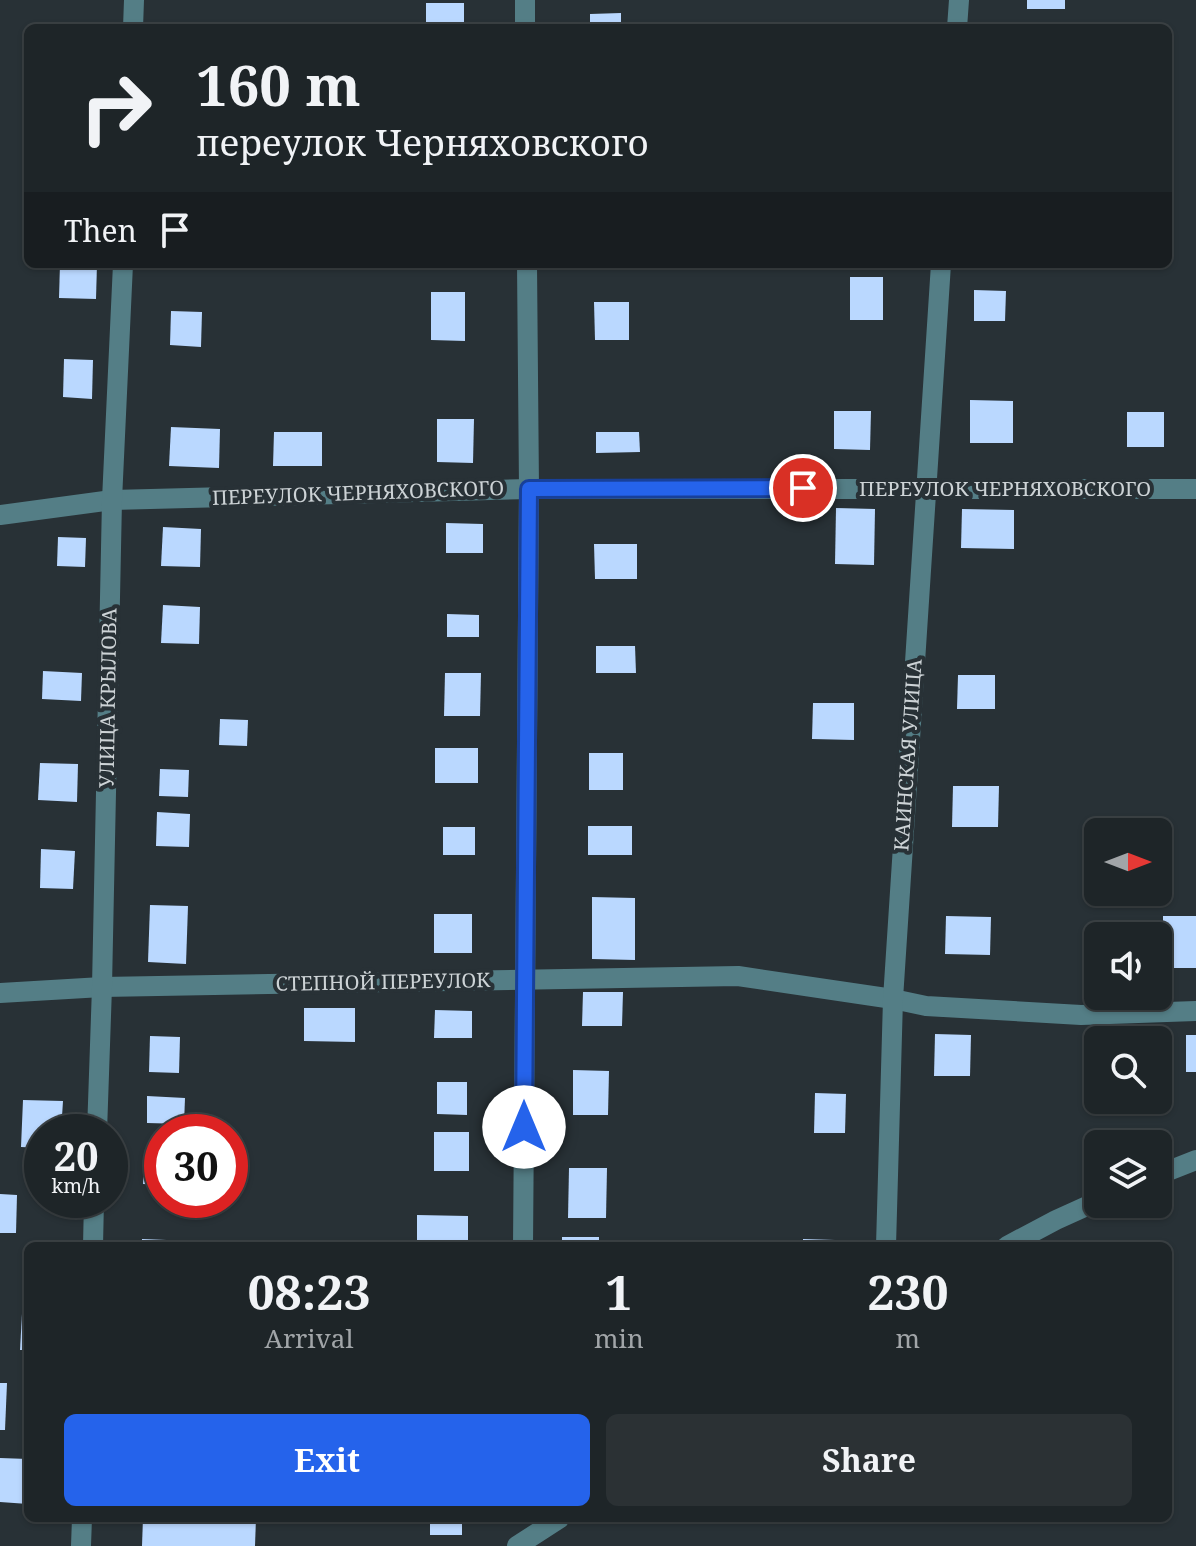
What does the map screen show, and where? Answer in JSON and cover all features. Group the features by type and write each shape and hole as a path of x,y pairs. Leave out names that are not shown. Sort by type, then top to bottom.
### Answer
{"street":[{"path":"133,24 134,0"},
{"path":"525,0 525,24"},
{"path":"957,24 959,0"},
{"name":"УЛИЦА КРЫЛОВА","path":"98,1114 112,500 123,268"},
{"path":"523,1242 529,489 527,268"},
{"name":"КАИНСКАЯ УЛИЦА","path":"886,1242 893,999 941,268"},
{"name":"ПЕРЕУЛОК ЧЕРНЯХОВСКОГО","path":"0,515 112,500 529,489 1196,489"},
{"name":"СТЕПНОЙ ПЕРЕУЛОК","path":"0,993 102,987 738,976 926,1006 1081,1015 1196,1011"},
{"path":"1172,1169 1196,1160"},
{"path":"1015,1242 1084,1207"},
{"path":"93,1242 94,1218"},
{"path":"81,1546 82,1522"},
{"path":"528,1533 551,1522"}],"building":[{"path":"1027,0 1065,0 1065,9 1027,9"},
{"path":"426,3 464,3 464,24 426,24"},
{"path":"621,13 621,24 590,24 590,14"},
{"path":"60,268 97,268 96,299 59,298"},
{"path":"850,277 883,277 883,320 850,320"},
{"path":"974,290 1006,291 1005,321 974,321"},
{"path":"431,292 465,292 465,341 431,340"},
{"path":"594,302 629,302 629,340 595,340"},
{"path":"171,311 202,312 201,347 170,345"},
{"path":"64,359 93,360 92,399 63,397"},
{"path":"970,400 1013,401 1013,443 970,443"},
{"path":"834,411 871,411 870,450 834,449"},
{"path":"1127,412 1164,412 1164,447 1127,447"},
{"path":"437,419 474,419 473,463 437,462"},
{"path":"171,427 220,429 219,468 169,466"},
{"path":"274,432 322,432 322,466 273,466"},
{"path":"596,432 639,432 640,452 596,453"},
{"path":"836,508 875,509 874,565 835,564"},
{"path":"962,509 1014,510 1014,549 961,548"},
{"path":"446,523 483,524 483,553 446,553"},
{"path":"163,527 201,529 200,567 161,566"},
{"path":"58,537 86,538 85,567 57,566"},
{"path":"594,544 637,544 637,579 595,579"},
{"path":"163,605 200,607 199,644 161,643"},
{"path":"447,614 479,615 479,637 447,637"},
{"path":"596,646 635,646 636,673 596,673"},
{"path":"43,671 82,673 81,701 42,699"},
{"path":"445,673 481,673 480,716 444,716"},
{"path":"958,675 995,675 995,709 957,709"},
{"path":"813,703 854,703 854,740 812,739"},
{"path":"220,719 248,720 247,746 219,745"},
{"path":"435,748 478,748 478,783 435,783"},
{"path":"589,753 623,753 623,790 589,790"},
{"path":"40,763 78,764 77,802 38,800"},
{"path":"160,769 189,770 188,797 159,796"},
{"path":"953,786 999,786 998,827 952,827"},
{"path":"157,812 190,814 189,847 156,846"},
{"path":"588,826 632,826 632,855 588,855"},
{"path":"443,827 475,827 475,855 443,855"},
{"path":"41,849 75,851 73,889 40,888"},
{"path":"592,897 635,898 635,960 592,959"},
{"path":"150,905 188,906 186,964 148,962"},
{"path":"434,914 472,914 472,953 434,953"},
{"path":"946,916 991,917 990,955 945,954"},
{"path":"1163,916 1196,916 1196,968 1172,968 1172,922 1163,922"},
{"path":"583,992 623,992 622,1026 582,1026"},
{"path":"304,1008 355,1008 355,1042 304,1041"},
{"path":"435,1010 472,1011 472,1038 434,1038"},
{"path":"935,1034 971,1035 970,1076 934,1076"},
{"path":"1186,1035 1196,1035 1196,1072 1186,1072"},
{"path":"150,1036 180,1037 179,1073 149,1072"},
{"path":"573,1070 609,1071 608,1115 573,1115"},
{"path":"437,1082 467,1082 467,1115 437,1114"},
{"path":"815,1093 846,1094 845,1133 814,1133"},
{"path":"147,1096 185,1098 184,1114 147,1114"},
{"path":"23,1100 63,1101 62,1114 24,1114 24,1147 21,1147"},
{"path":"434,1132 469,1132 469,1171 434,1171"},
{"path":"569,1168 607,1168 606,1218 568,1218"},
{"path":"0,1194 17,1195 16,1233 0,1233"},
{"path":"417,1215 468,1216 468,1242 417,1242"},
{"path":"562,1237 599,1237 599,1242 562,1242"},
{"path":"142,1239 191,1241 191,1242 142,1242"},
{"path":"803,1239 835,1240 835,1242 803,1242"},
{"path":"22,1314 24,1314 24,1350 20,1350"},
{"path":"0,1383 7,1383 5,1430 0,1430"},
{"path":"0,1458 24,1459 24,1504 0,1502"},
{"path":"143,1522 256,1522 255,1546 142,1546"},
{"path":"430,1522 462,1522 462,1535 430,1535"}],"route":[{"path":"524,1127 529,489 803,488"}]}
